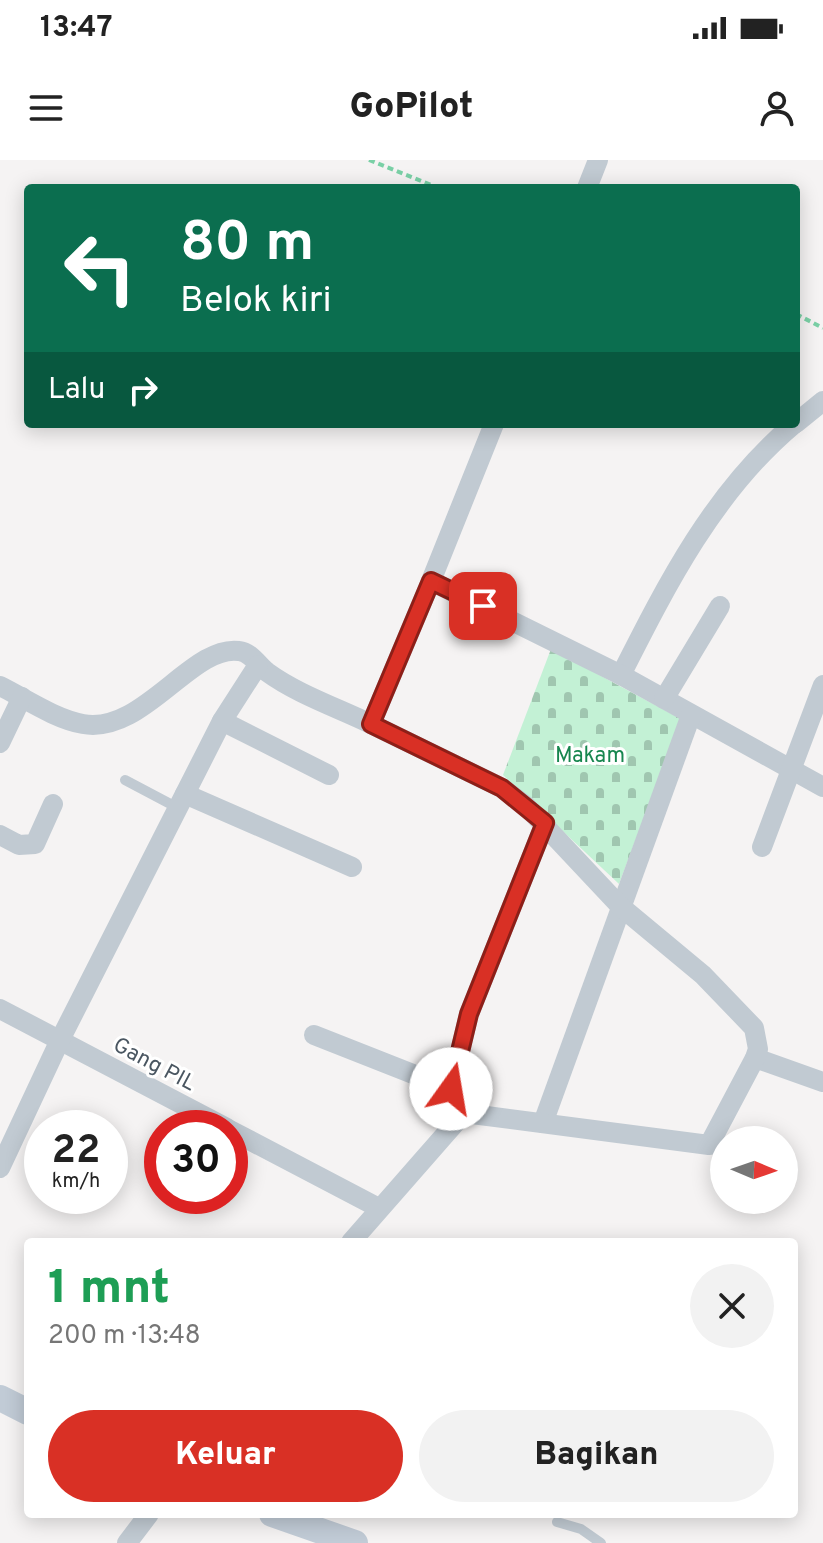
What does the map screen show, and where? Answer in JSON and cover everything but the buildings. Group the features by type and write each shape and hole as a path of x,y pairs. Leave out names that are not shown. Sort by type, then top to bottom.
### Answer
{"main road":[{"path":"0,1398 24,1410"},
{"path":"283,1518 355,1543"}],"street":[{"path":"589,184 598,160"},
{"path":"800,419 823,401"},
{"path":"371,724 492,428"},
{"path":"621,675 695,535 741,479 790,428"},
{"path":"431,581 621,675 823,787"},
{"path":"664,699 720,606"},
{"path":"0,686 69,720 103,725 123,719 213,655 237,650 248,653 273,677 502,788 545,823 620,906 703,975 754,1028 758,1049 755,1058 709,1145 464,1113"},
{"path":"0,1168 60,1040 222,721 258,665"},
{"path":"762,847 823,685"},
{"path":"0,743 22,697"},
{"path":"543,1123 691,715"},
{"path":"222,721 329,775"},
{"path":"182,801 352,867"},
{"path":"0,835 19,845 35,844 53,804"},
{"path":"451,1089 474,999 545,823"},
{"name":"Gang PIL","path":"0,1009 192,1110"},
{"path":"314,1035 451,1089 464,1113"},
{"path":"755,1058 823,1082"},
{"path":"354,1238 377,1207 464,1113"},
{"name":"Gang PIL","path":"248,1139 377,1207"},
{"path":"127,1543 146,1518"}],"lane":[{"path":"125,780 182,801"},
{"path":"557,1522 581,1529 601,1543"}],"path":[{"path":"369,160 429,184"},
{"path":"800,316 823,328"}],"green space":[{"name":"Makam","path":"551,649 681,719 619,884 503,775"}],"route":[{"path":"451,1089 469,1014 545,823 502,788 371,724 431,581 483,606"}]}
